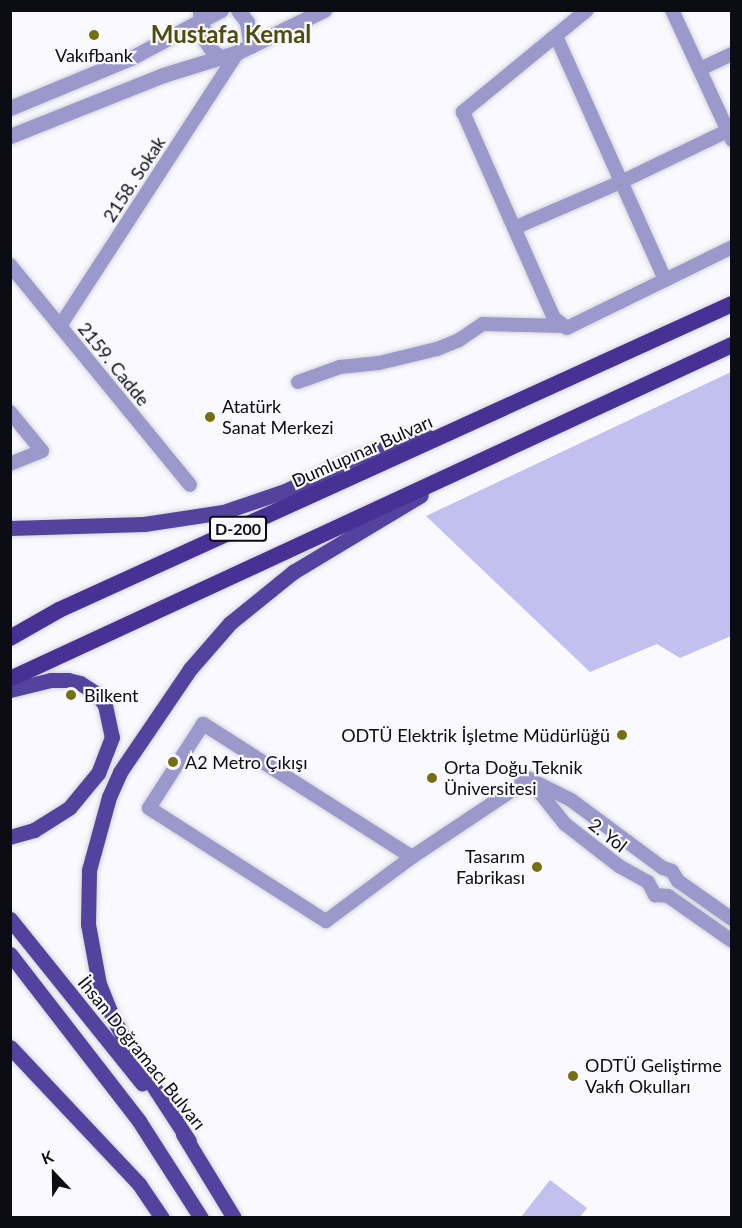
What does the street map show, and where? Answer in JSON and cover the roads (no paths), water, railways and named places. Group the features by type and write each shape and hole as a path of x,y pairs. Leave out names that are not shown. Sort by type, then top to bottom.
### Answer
{"highway":[{"name":"Dumlupınar Bulvarı","path":"10,638 70,605 731,304"},
{"name":"D-200","path":"10,679 732,345"}],"main road":[{"path":"10,528 144,524 223,512 285,491 356,457 467,425"},
{"path":"189,1142 131,1052 112,1016 99,984 88,924 89,870 109,797 120,772 190,669 230,623 293,572 378,523 448,477"},
{"path":"10,690 51,680 80,683 97,694 105,705 112,737 98,773 69,808 34,830 10,837"},
{"name":"İhsan Doğramacı Bulvarı","path":"10,919 189,1142 234,1218"},
{"path":"10,954 166,1160 201,1218"},
{"path":"10,1047 139,1184 162,1218"}],"street":[{"path":"10,108 131,58 200,16 221,10"},
{"path":"238,10 247,22 245,49"},
{"path":"10,136 163,75 245,49 324,10"},
{"path":"564,326 554,318 463,112 587,10"},
{"path":"514,228 729,136 672,10"},
{"path":"200,16 209,46 222,58"},
{"path":"556,36 665,280"},
{"name":"2158. Sokak","path":"60,326 245,49"},
{"path":"700,69 732,54"},
{"path":"298,382 340,367 380,363 437,349 459,340 483,324 564,326 567,328 732,248"},
{"name":"2159. Cadde","path":"10,265 190,485"},
{"path":"10,412 42,452 10,464"},
{"path":"412,857 203,724 149,808 326,921 412,857 529,779"},
{"name":"2. Yol","path":"529,779 571,800 663,868 672,871 678,881 732,919"},
{"name":"2. Yol","path":"529,779 565,824 619,866 648,882 655,895 668,896 732,941"},
{"path":"648,882 654,870 663,868"},
{"path":"668,896 675,890 678,881"}],"place":[{"name":"Vakıfbank","path":"94,35"},
{"name":"Atatürk Sanat Merkezi","path":"210,417"},
{"name":"Bilkent","path":"71,695"},
{"name":"ODTÜ Elektrik İşletme Müdürlüğü","path":"622,735"},
{"name":"A2 Metro Çıkışı","path":"173,762"},
{"name":"Orta Doğu Teknik Üniversitesi","path":"432,778"},
{"name":"Tasarım Fabrikası","path":"537,867"},
{"name":"ODTÜ Geliştirme Vakfı Okulları","path":"573,1076"}],"district":[{"name":"Mustafa Kemal","path":"231,34"}]}
